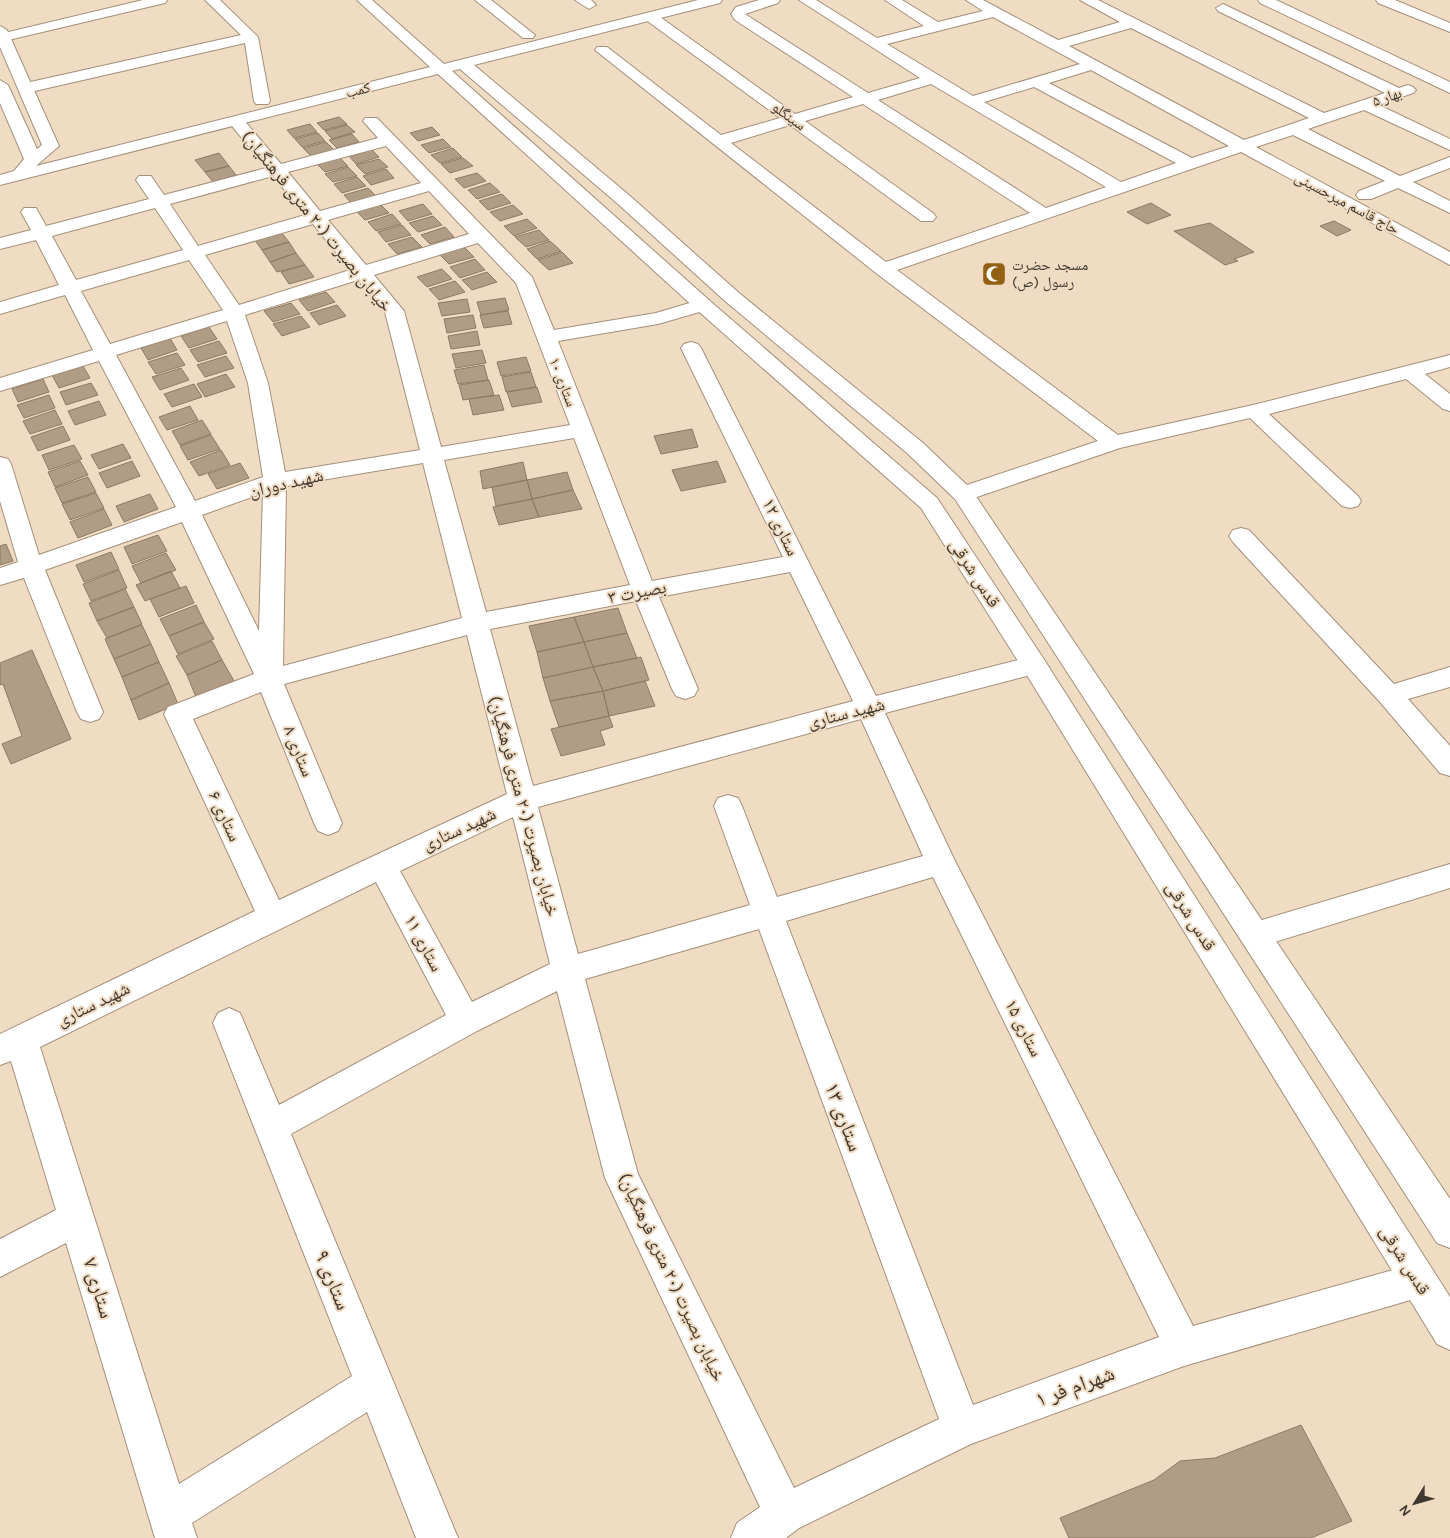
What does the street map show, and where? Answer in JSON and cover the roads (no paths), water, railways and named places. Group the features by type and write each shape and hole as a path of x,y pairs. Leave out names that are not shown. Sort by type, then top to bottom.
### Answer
{"street":[{"path":"19,175 33,159 51,146 2,34 160,0"},
{"path":"212,0 250,37 262,101"},
{"name":"قدس شرقی","path":"364,0 703,305 929,503 1034,665 1450,1331"},
{"path":"482,0 528,35"},
{"name":"کمب","path":"0,180 236,121 458,58 528,35 663,0"},
{"name":"کمب","path":"0,167 431,59 458,58 651,17 715,0"},
{"path":"773,0 741,10 738,14 740,18 1045,214"},
{"path":"806,0 874,44 1121,188"},
{"path":"892,0 938,28"},
{"name":"حاج قاسم میرحسینی","path":"973,0 1450,259"},
{"path":"1086,0 1323,119"},
{"path":"1265,0 1450,88"},
{"path":"1383,0 1450,28"},
{"path":"1223,8 1398,93"},
{"path":"874,44 995,12"},
{"name":"سینگلو","path":"651,17 927,217"},
{"path":"1056,46 1133,23"},
{"path":"26,88 250,37"},
{"path":"602,50 883,269 1114,443"},
{"path":"458,58 624,200 732,297 915,448 963,494 1450,1230"},
{"path":"972,101 1092,66"},
{"name":"بهار ۵","path":"883,269 1121,188 1192,166 1450,75"},
{"path":"719,141 933,79"},
{"path":"1036,82 1192,166"},
{"path":"0,85 33,159"},
{"path":"10,108 32,104"},
{"path":"1366,104 1450,145"},
{"name":"خیابان بصیرت (۲۰ متری فرهنگیان)","path":"236,121 394,311 622,1178 786,1514"},
{"name":"ستاری ۱۰","path":"371,121 525,281 644,591 685,689"},
{"path":"1295,129 1450,208"},
{"path":"0,244 389,140"},
{"path":"1364,195 1450,162"},
{"path":"145,180 234,312 258,382 274,481 270,679"},
{"path":"0,308 431,185"},
{"name":"ستاری ۸","path":"30,212 189,511 270,679 328,823"},
{"path":"0,384 480,236"},
{"path":"546,337 658,318 703,305"},
{"name":"ستاری ۱۲","path":"691,348 870,707"},
{"path":"929,503 963,494 1114,443 1254,411 1450,361"},
{"path":"1409,371 1450,406"},
{"path":"1254,411 1350,501"},
{"name":"شهید دوران","path":"0,577 274,481 582,430"},
{"path":"0,464 31,566 90,712"},
{"path":"1241,536 1390,695 1450,764"},
{"name":"بصیرت ۳","path":"178,714 270,679 476,623 798,562"},
{"name":"شهید ستاری","path":"10,1045 522,800 1034,665"},
{"path":"1390,695 1450,677"},
{"name":"ستاری ۱۵","path":"870,707 941,863 1184,1347"},
{"name":"ستاری ۶","path":"178,714 273,918"},
{"path":"1083,744 1124,737"},
{"name":"ستاری ۱۳","path":"728,806 962,1428"},
{"path":"271,1127 466,1021 567,971 941,863"},
{"name":"ستاری ۱۱","path":"382,866 466,1021"},
{"path":"1255,935 1450,876"},
{"name":"ستاری ۹","path":"229,1023 437,1538"},
{"name":"ستاری ۷","path":"10,1045 77,1218 172,1526"},
{"path":"0,1259 77,1218"},
{"name":"شهرام فر ۱","path":"752,1538 786,1514 962,1428 1184,1347 1418,1280"},
{"path":"172,1526 375,1384"}],"place":[{"name":"مسجد حضرت رسول (ص)","path":"994,274"}]}
